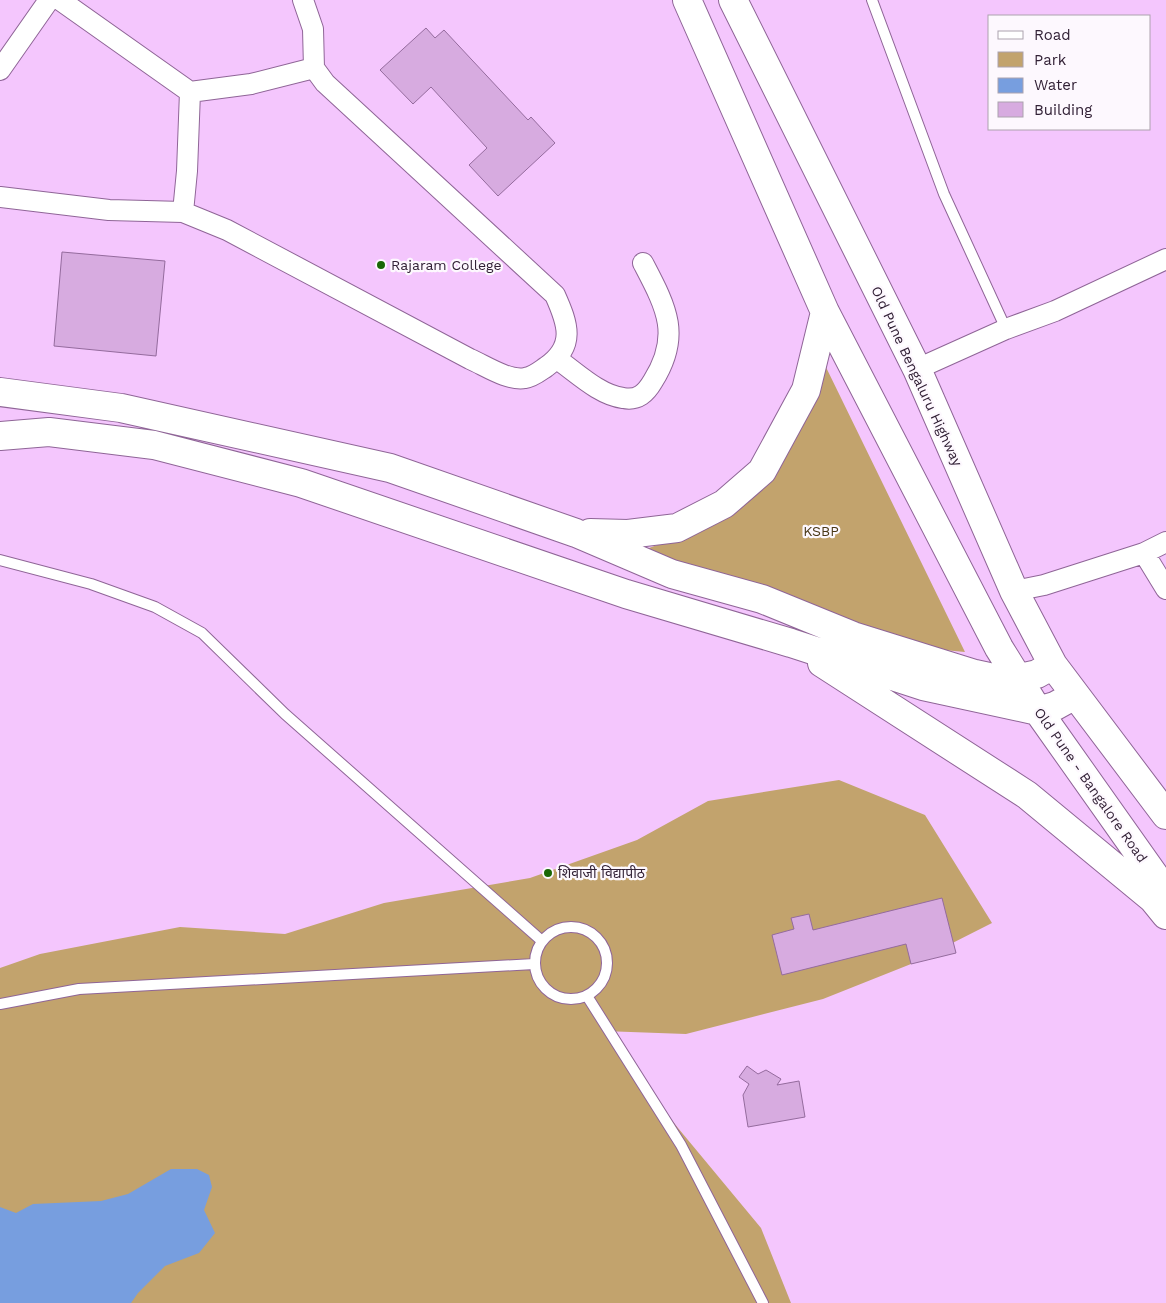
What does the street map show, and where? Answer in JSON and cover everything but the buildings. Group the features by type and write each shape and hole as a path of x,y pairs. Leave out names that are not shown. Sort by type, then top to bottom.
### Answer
{"main road":[{"path":"687,0 825,312 1016,679"},
{"name":"Old Pune Bengaluru Highway","path":"733,0 917,369 1014,591 1053,665 1166,815"},
{"path":"576,533 628,534 677,528 724,504 762,471 806,390 825,312"},
{"path":"0,392 121,408 390,468 576,533 672,574 762,599 853,636 975,674 998,679 1016,679 1037,674 1053,665"},
{"path":"0,436 48,432 154,444 301,483 626,594 791,643 923,686 1038,711 1055,706 1075,695"},
{"path":"791,643 1027,795 1153,899 1166,915"},
{"name":"Old Pune - Bangalore Road","path":"1016,679 1166,892"}],"street":[{"path":"0,70 49,0"},
{"path":"60,0 190,92 251,84 314,68"},
{"path":"0,197 109,210 183,212 227,230 470,359 512,377 525,378 557,359 567,339 567,328 555,295 324,83 314,68 313,29 303,0"},
{"path":"183,212 187,171 190,92"},
{"path":"917,369 1006,329 1055,311 1166,259"},
{"path":"557,359 603,391 622,398 634,399 646,393 665,362 669,339 668,320 660,295 643,263"},
{"path":"1014,591 1044,585 1144,553 1166,542"},
{"path":"1144,553 1166,589"}],"lane":[{"path":"872,0 944,194 1006,329"},
{"path":"0,560 92,584 155,607 202,633 285,714 542,941"},
{"path":"574,927 585,930 595,936 603,945 607,956 607,968 597,989 587,996 575,999 563,999 552,994 536,976 534,964 536,952 542,941 551,932 574,927"},
{"path":"0,1004 80,990 534,964"},
{"path":"587,996 681,1145 763,1303"}],"green space":[{"name":"KSBP","path":"821,357 965,652 933,649 648,556 649,548 676,538 757,490 799,433 816,399"},
{"path":"839,780 925,815 992,923 911,964 823,999 686,1034 603,1031 678,1128 761,1228 791,1303 0,1303 0,968 40,954 180,927 285,934 384,903 530,878 637,840 708,801"}],"water":[{"path":"171,1169 197,1169 209,1175 212,1187 204,1210 215,1233 199,1253 165,1266 138,1293 131,1303 0,1303 0,1207 16,1213 33,1204 101,1201 128,1194"}],"place":[{"name":"Rajaram College","path":"381,265"},
{"name":"शिवाजी विद्यापीठ","path":"548,873"}]}
